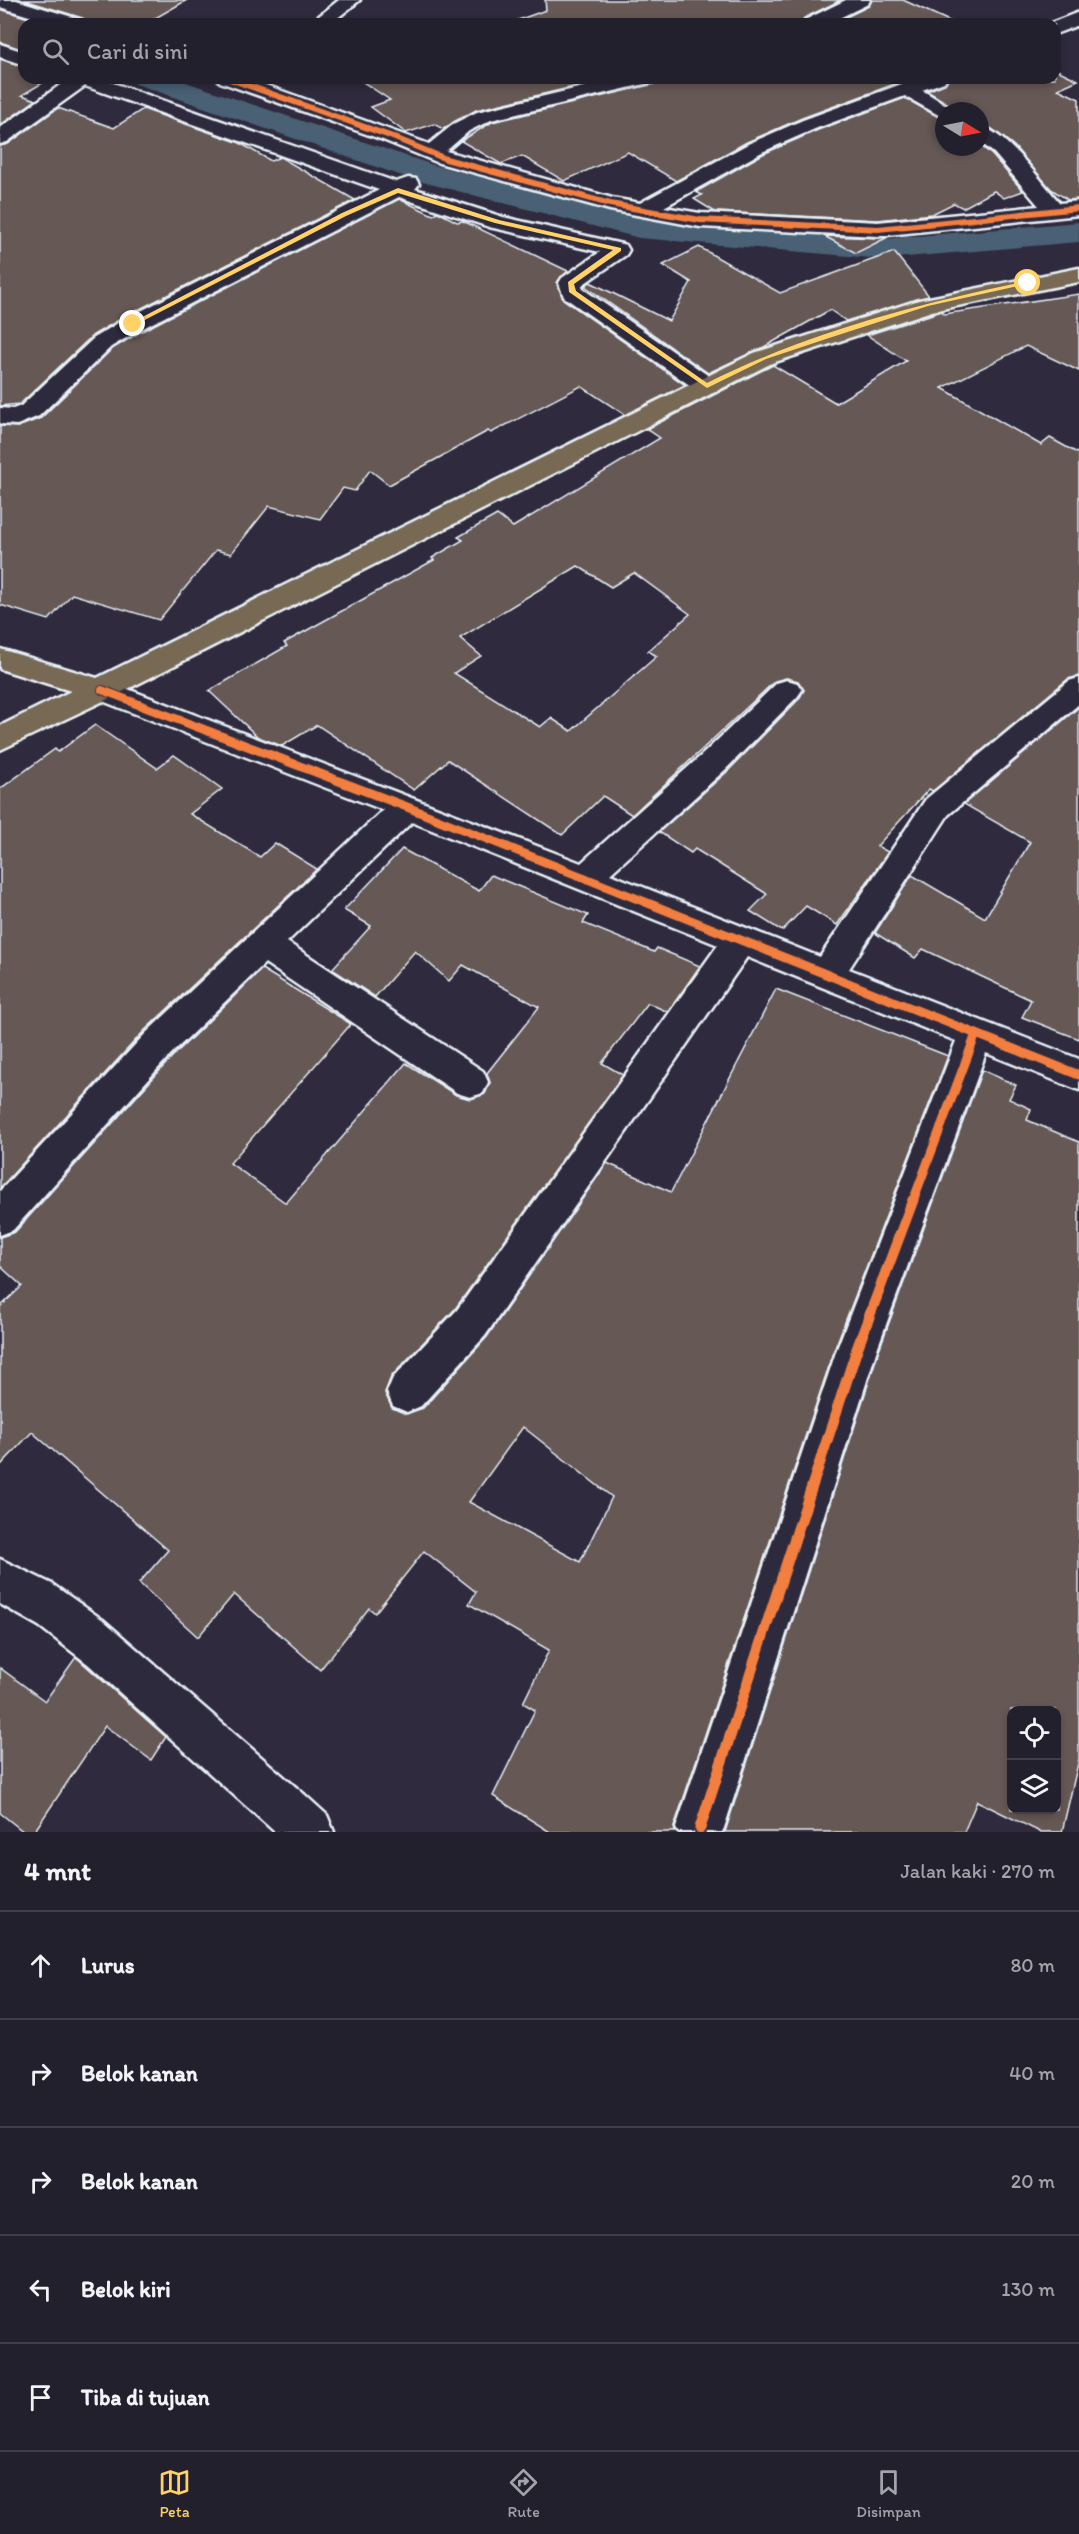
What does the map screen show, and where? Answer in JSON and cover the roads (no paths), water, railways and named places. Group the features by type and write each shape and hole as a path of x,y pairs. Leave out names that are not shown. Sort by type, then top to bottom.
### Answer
{"main road":[{"path":"0,739 102,690 763,357 927,304 1079,275"},
{"path":"0,659 102,690"}],"street":[{"path":"326,18 351,0"},
{"path":"824,18 861,0"},
{"path":"3,5 52,18"},
{"path":"1061,26 1079,18"},
{"path":"0,50 18,57"},
{"path":"0,138 74,84"},
{"path":"96,84 403,187 497,222 618,250 570,283 572,292 707,386"},
{"path":"247,84 438,160 610,204 700,220 878,229 1079,208"},
{"path":"0,416 17,417 30,411 103,342 133,324 403,187 438,160 462,127 484,116 620,84"},
{"path":"643,210 755,148 810,124 920,84"},
{"path":"906,89 935,107"},
{"path":"989,140 1001,150 1055,211"},
{"path":"827,975 937,807 1079,688"},
{"path":"102,690 407,807 1079,1075"},
{"path":"585,878 715,761 787,690"},
{"path":"0,1218 158,1044 407,807"},
{"path":"407,1392 471,1323 740,940"},
{"path":"263,944 470,1082"},
{"path":"700,1828 857,1349 976,1034"},
{"path":"0,1581 19,1589 83,1631 210,1738 310,1832"}],"waterway":[{"path":"164,84 422,172 639,228 883,249 1079,232"}]}
